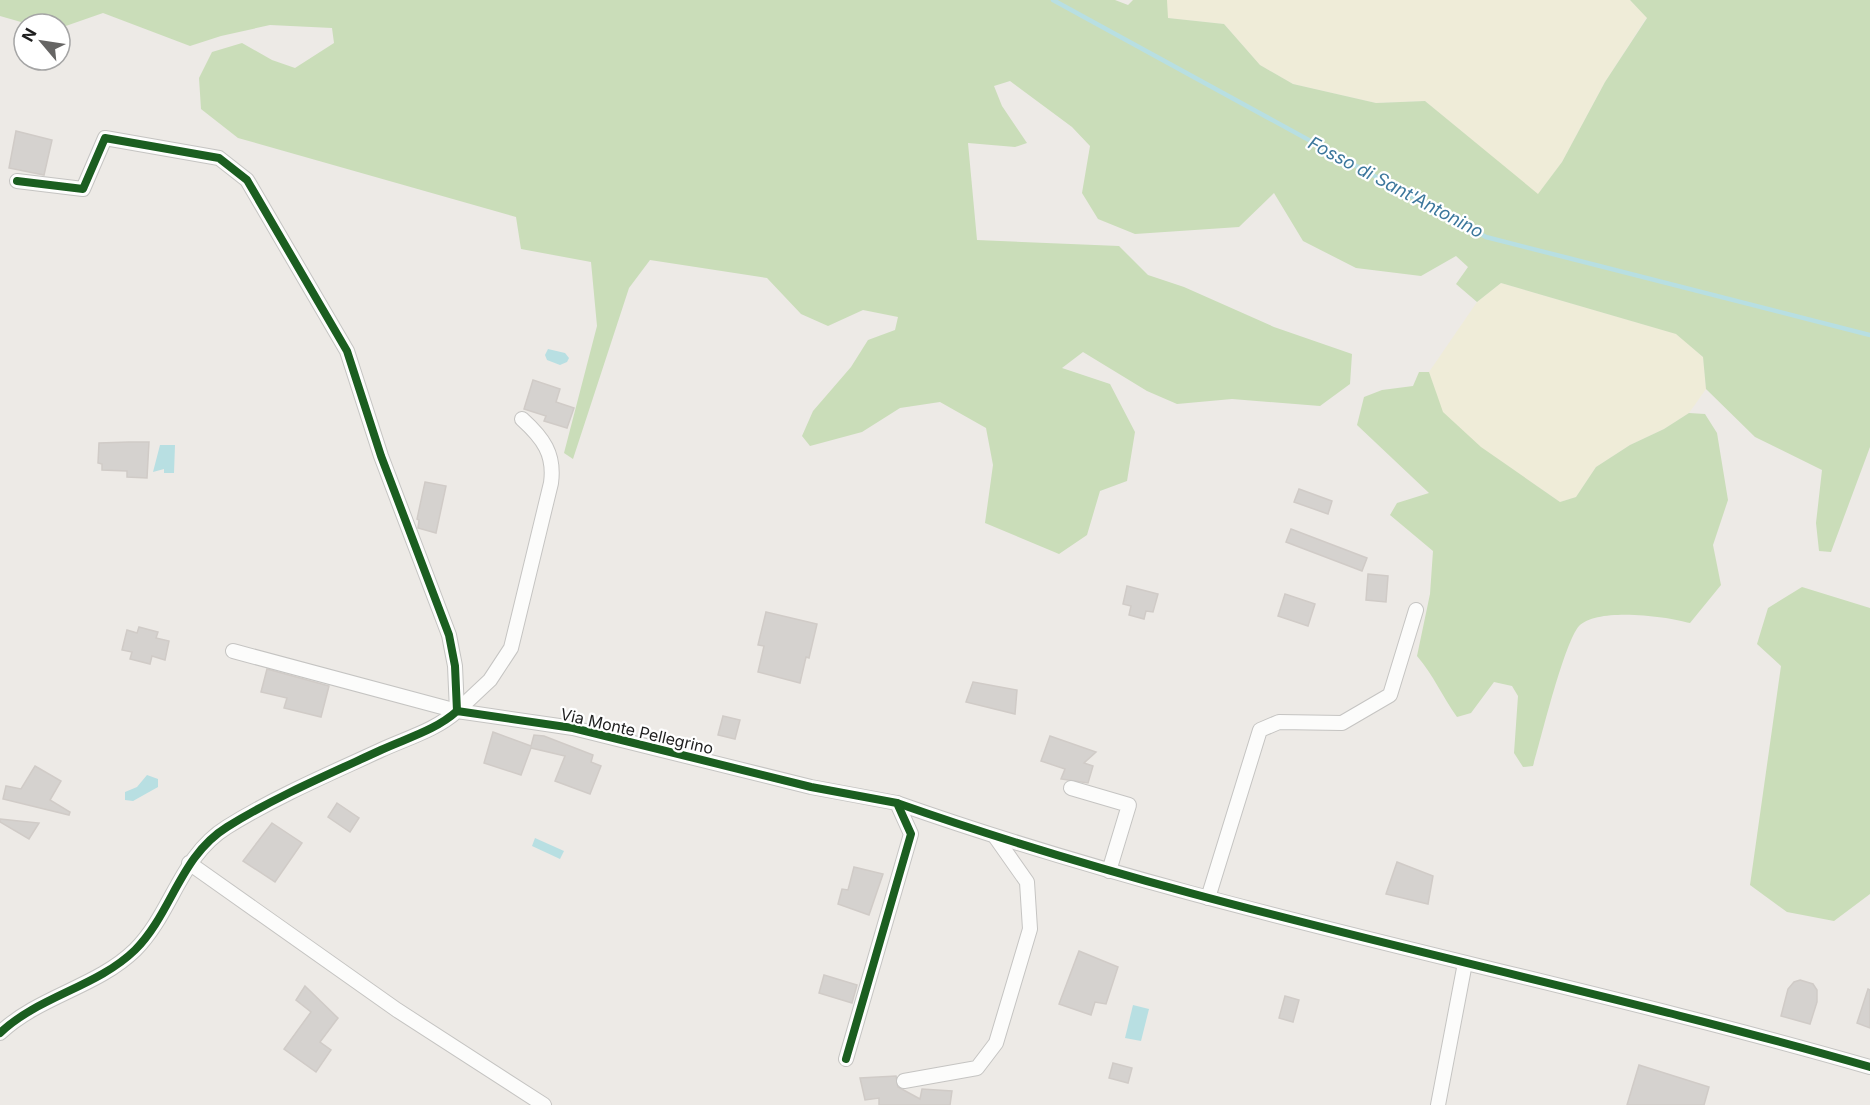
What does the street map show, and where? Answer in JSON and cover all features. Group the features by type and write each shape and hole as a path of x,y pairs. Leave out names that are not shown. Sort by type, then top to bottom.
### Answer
{"street":[{"path":"17,181 84,189 105,138 219,158 247,180 347,351 381,456 449,635 455,666 457,711"},
{"path":"0,1033 27,1011 104,972 130,954 144,938 189,863 204,845 229,826 343,767 436,726 457,711 490,680 511,648 551,483 551,454 541,438 522,419"},
{"path":"1208,898 1260,730 1279,722 1342,723 1390,695 1416,610"},
{"name":"Via Monte Pellegrino","path":"233,651 457,711 573,728 812,786 897,803 996,838 1108,871 1870,1067"},
{"path":"1071,788 1129,805 1108,871"},
{"path":"846,1059 911,834 897,803"},
{"path":"904,1080 977,1068 996,1043 1030,928 1028,882 996,838"},
{"path":"189,863 398,1010 544,1105"},
{"path":"1438,1105 1465,963"}],"shaded area":[{"path":"1167,0 1630,0 1647,17 1605,82 1562,162 1538,195 1425,101 1376,103 1293,84 1260,65 1224,24 1167,18"},
{"path":"1501,283 1677,334 1703,357 1706,389 1689,413 1664,429 1630,445 1596,467 1576,497 1560,502 1480,447 1442,412 1429,372 1477,302"}],"green space":[{"path":"0,0 1115,0 1128,5 1133,0 1167,0 1168,18 1224,24 1260,65 1293,84 1376,103 1425,101 1538,194 1562,162 1605,82 1647,18 1630,0 1870,0 1870,447 1831,552 1819,551 1816,523 1822,470 1755,437 1706,389 1703,357 1676,334 1501,283 1477,302 1456,284 1468,267 1456,256 1421,276 1356,268 1303,241 1274,193 1239,227 1135,234 1098,219 1082,193 1090,146 1072,127 1010,81 994,86 1002,106 1027,143 1015,147 968,143 977,240 1119,246 1148,275 1184,287 1274,327 1352,354 1350,384 1320,406 1232,399 1177,404 1147,391 1083,352 1062,368 1110,384 1135,432 1127,481 1100,491 1087,535 1059,554 985,523 993,465 986,428 940,402 900,408 862,432 810,446 802,436 813,411 851,367 868,340 895,330 898,317 863,310 828,326 801,314 767,278 650,260 629,288 573,459 564,453 597,326 591,262 521,249 516,217 238,138 201,109 199,78 212,52 242,43 272,60 295,68 334,43 332,28 270,25 221,36 190,46 103,13 72,24 72,12 12,12 12,19 0,16"},
{"path":"1419,372 1429,372 1443,412 1481,447 1560,502 1576,497 1596,467 1630,445 1664,429 1689,413 1705,414 1717,433 1728,500 1713,545 1721,585 1690,623 1649,616 1616,615 1588,620 1579,626 1560,671 1533,766 1523,767 1514,753 1518,696 1512,686 1494,682 1471,713 1457,717 1417,656 1430,594 1433,551 1390,515 1397,503 1429,493 1357,425 1364,397 1382,390 1413,386"},
{"path":"1802,587 1870,608 1870,894 1834,921 1787,912 1750,885 1781,666 1757,644 1768,608"}],"water":[{"path":"548,349 565,353 569,358 567,362 560,365 547,360 545,355"},
{"path":"160,445 175,445 174,473 164,473 164,469 153,472"},
{"path":"147,775 158,779 158,787 133,801 125,800 125,792 137,787"},
{"path":"535,838 564,851 560,859 532,846"},
{"path":"1133,1005 1149,1009 1141,1041 1125,1038"}],"building":[{"path":"16,131 52,140 44,175 9,168"},
{"path":"533,380 560,389 556,402 574,408 567,428 544,421 546,416 524,409"},
{"path":"149,442 147,478 127,477 127,471 102,470 102,464 98,463 99,443"},
{"path":"425,482 446,486 436,533 418,528 419,520 417,519"},
{"path":"1299,489 1332,501 1328,514 1294,502"},
{"path":"1291,529 1367,558 1362,571 1286,542"},
{"path":"1368,574 1388,576 1386,602 1366,600"},
{"path":"1127,586 1158,594 1153,612 1146,611 1144,619 1129,615 1131,606 1123,604"},
{"path":"1285,594 1315,604 1308,626 1278,616"},
{"path":"766,612 817,624 800,683 758,672 764,646 758,645"},
{"path":"139,627 158,632 156,638 169,641 165,660 152,656 150,664 130,659 132,652 122,650 127,630 137,633"},
{"path":"267,669 329,686 321,717 284,708 287,698 261,692"},
{"path":"973,682 1017,690 1015,714 966,702"},
{"path":"723,716 740,720 735,739 718,735"},
{"path":"493,732 531,746 534,735 544,736 593,755 591,762 601,766 590,794 555,781 565,756 531,748 521,775 484,763"},
{"path":"1050,736 1096,752 1084,763 1093,766 1088,783 1061,779 1065,769 1041,761"},
{"path":"35,766 61,781 50,800 70,812 69,815 3,799 6,786 21,789"},
{"path":"337,803 359,818 350,832 328,817"},
{"path":"0,819 39,823 29,839 0,822"},
{"path":"272,823 302,843 275,882 243,861"},
{"path":"1397,862 1433,876 1428,904 1386,894"},
{"path":"854,867 883,874 869,915 838,904 842,889 848,890"},
{"path":"1079,951 1118,967 1106,1004 1095,1002 1091,1015 1059,1004"},
{"path":"824,975 857,985 852,1003 819,993"},
{"path":"1800,980 1813,984 1817,990 1817,1002 1810,1024 1781,1016 1788,989 1794,982"},
{"path":"305,986 338,1018 320,1042 331,1050 316,1072 284,1049 311,1012 296,1000"},
{"path":"1868,989 1870,990 1870,1028 1857,1023"},
{"path":"1285,996 1299,1000 1293,1022 1279,1018"},
{"path":"1113,1063 1132,1068 1128,1083 1109,1078"},
{"path":"1639,1065 1709,1087 1704,1105 1627,1105"},
{"path":"896,1076 898,1087 920,1099 922,1089 952,1091 950,1105 879,1105 879,1098 865,1100 860,1078"}],"waterway":[{"name":"Fosso di Sant'Antonino","path":"1053,0 1486,237 1870,335"}],"cycle path":[{"path":"17,181 83,189 105,138 219,158 247,180 347,351 381,456 449,635 455,666 457,711"},
{"path":"0,1033 15,1020 103,973 120,963 135,950 148,935 198,853 227,827 302,786 431,729 457,711 573,728 811,787 897,803 911,834 846,1059"},
{"path":"897,803 1017,843 1137,878 1381,942 1626,1002 1870,1067"}]}
